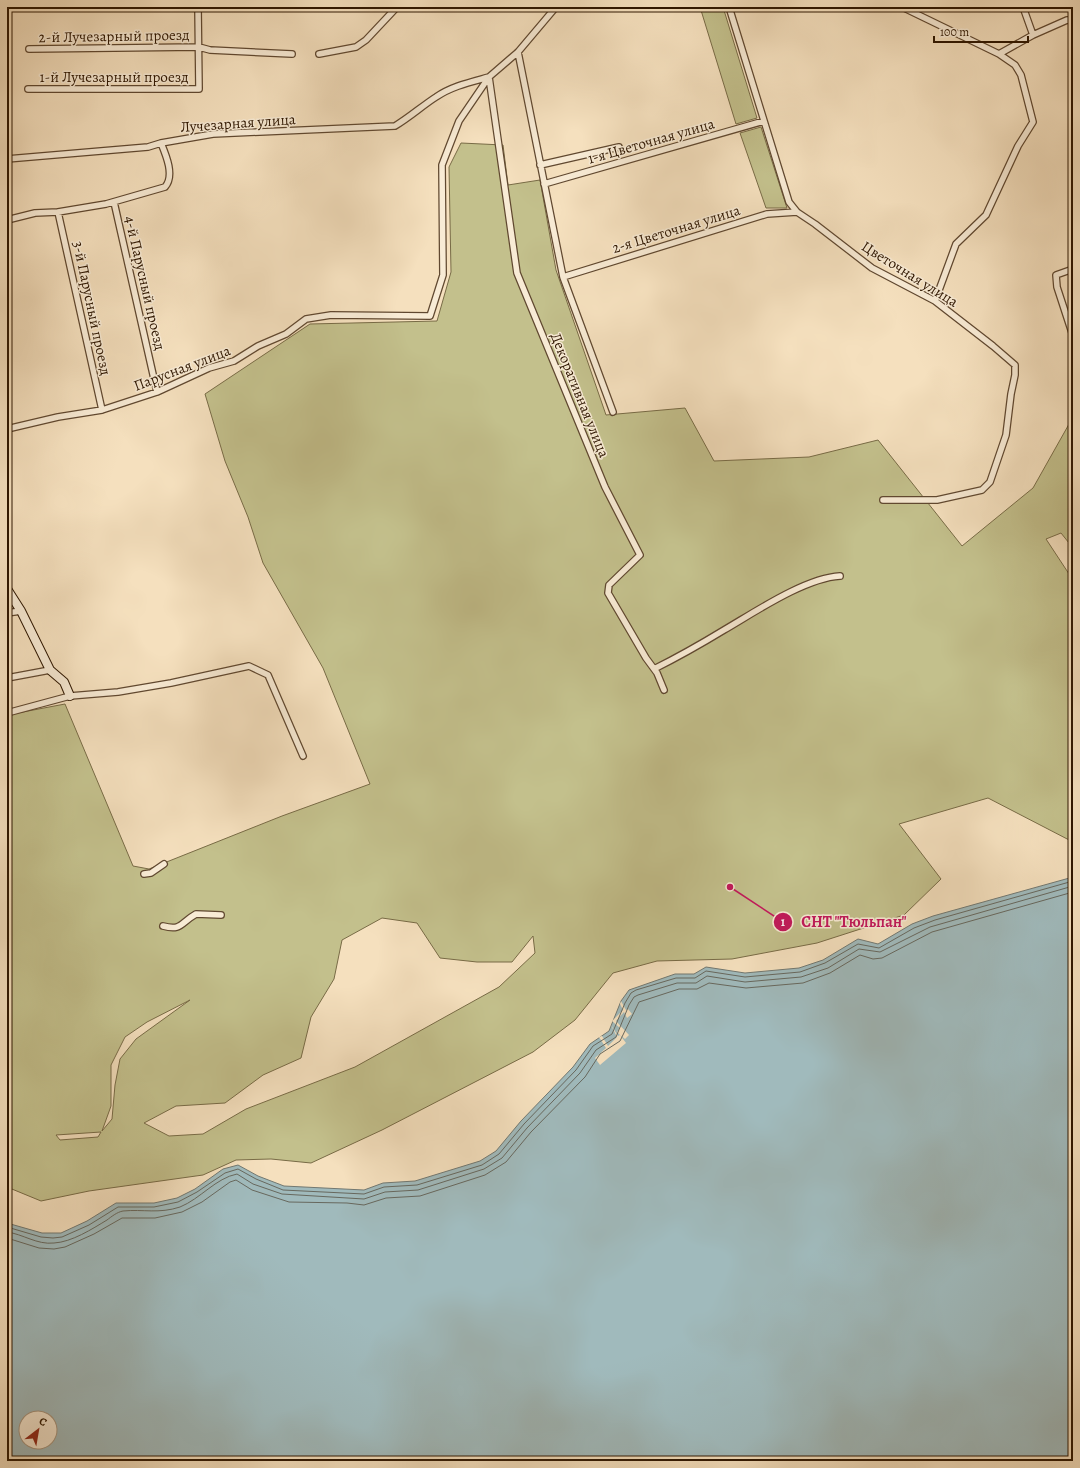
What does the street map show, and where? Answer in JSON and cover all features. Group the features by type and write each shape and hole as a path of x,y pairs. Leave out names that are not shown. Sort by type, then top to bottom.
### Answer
{"street":[{"path":"198,7 199,46"},
{"path":"319,54 356,47 366,40 397,7"},
{"path":"489,78 518,52 556,7"},
{"name":"Цветочная улица","path":"729,7 790,202 797,212 872,268 935,301 1015,365 1015,375 1006,435 990,482 982,490 937,500 883,500"},
{"path":"902,7 999,54 1015,65 1021,75 1033,122 1018,146 986,215 956,244 935,301"},
{"path":"1023,7 1033,35"},
{"path":"999,54 1033,35 1067,20 1073,20"},
{"name":"2-й Лучезарный проезд","path":"29,49 199,46 210,50 292,54"},
{"name":"1-й Лучезарный проезд","path":"28,89 199,89 199,46"},
{"path":"518,52 563,277 613,412"},
{"name":"Лучезарная улица","path":"7,220 36,212 58,212 114,202 166,187 169,183 168,166 161,143 213,134 396,126 437,96 466,83 489,78"},
{"name":"Парусная улица","path":"7,429 58,417 102,410 157,392 210,368 234,362 258,346 286,334 306,319 331,315 430,316 443,276 442,165 459,121 489,78"},
{"name":"Декоративная улица","path":"489,78 517,273 605,487 640,555 609,585 608,593 654,669 664,690"},
{"name":"1-я Цветочная улица","path":"544,184 764,121"},
{"path":"7,159 148,147 161,143"},
{"path":"540,165 619,147"},
{"name":"4-й Парусный проезд","path":"114,202 157,392"},
{"name":"3-й Парусный проезд","path":"58,212 102,410"},
{"name":"2-я Цветочная улица","path":"563,277 767,214 797,212"},
{"path":"1073,269 1056,275 1057,287 1073,336"},
{"path":"654,669 687,652 786,594 828,576 840,576"},
{"path":"7,589 50,670 64,682 70,696"},
{"path":"7,613 20,611"},
{"path":"7,713 70,696 118,692 170,683 249,666 268,675 303,756"},
{"path":"7,678 50,670"},
{"path":"144,874 151,873 164,864"},
{"path":"162,926 174,928 181,927 189,918 196,914 221,915"}],"shaded area":[{"path":"700,7 723,7 757,118 736,124"},
{"path":"761,127 787,208 766,208 740,133"},
{"path":"461,143 503,145 508,185 540,180 556,270 606,415 685,408 714,461 809,457 878,440 962,546 1033,488 1073,417 1073,548 1061,533 1046,539 1073,580 1073,842 988,798 899,824 941,879 904,915 817,943 732,959 657,961 613,973 575,1020 533,1052 382,1130 311,1163 271,1159 236,1160 203,1175 89,1191 41,1201 7,1187 7,715 65,704 133,866 149,869 282,816 370,784 323,668 263,563 248,517 225,461 205,394 310,324 437,321 451,272 449,167","holes":["382,918 417,923 440,958 477,962 512,962 533,936 535,953 499,987 355,1067 246,1109 203,1134 169,1136 144,1123 176,1106 225,1103 263,1075 301,1058 311,1017 334,979 342,940","190,1000 136,1039 120,1059 115,1085 112,1119 102,1131 111,1106 111,1065 125,1037 147,1022","101,1132 98,1137 60,1140 56,1135"]}],"water":[{"path":"1073,877 1073,1461 7,1461 7,1223 42,1233 61,1233 87,1221 116,1203 154,1203 177,1198 195,1189 223,1169 238,1165 258,1176 284,1186 364,1190 383,1183 415,1181 480,1161 496,1151 521,1121 573,1067 590,1044 609,1031 621,1001 629,990 675,974 694,974 706,967 745,973 799,968 823,960 858,939 878,944 912,924 933,916"}],"pier":[{"path":"621,1001 626,1010 628,1009 632,1014 627,1018 624,1012 616,1021 629,1035 625,1039 617,1032 620,1028 612,1021 623,1010 620,1004"},
{"path":"611,1025 618,1036 620,1035 626,1043 600,1065 595,1058 606,1048 599,1037 602,1036 608,1046 617,1037"}],"place":[{"name":"СНТ \"Тюльпан\"","path":"730,887"}]}
